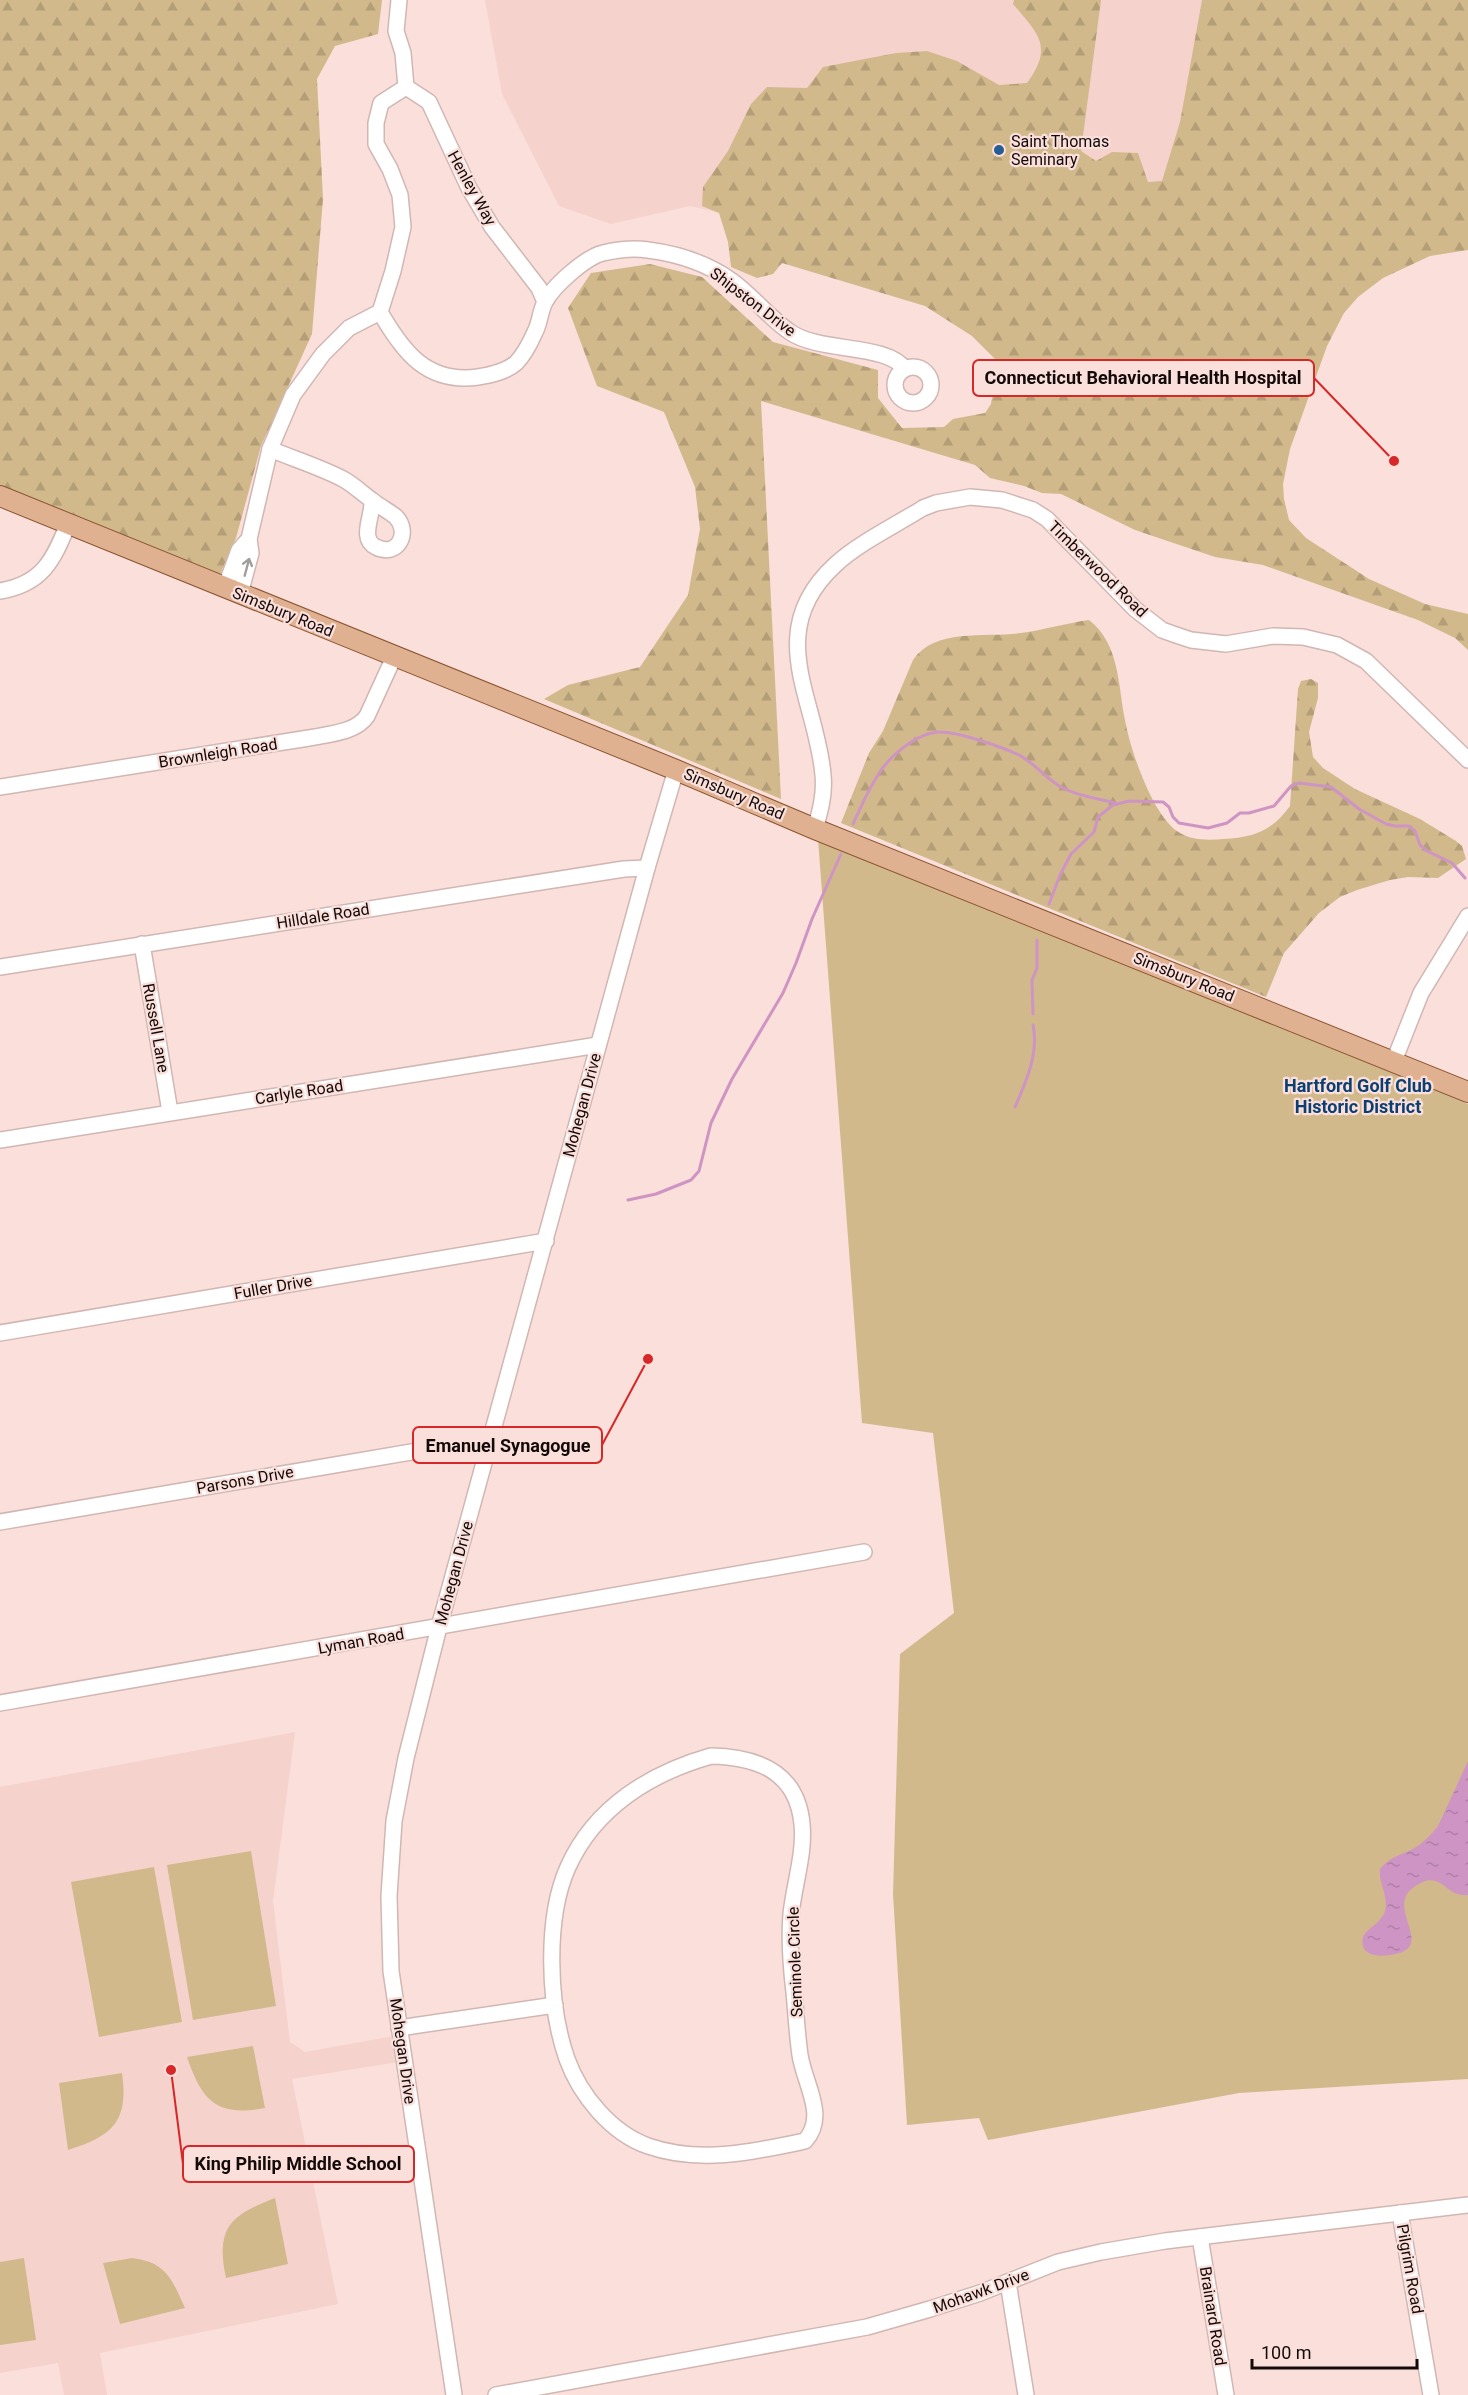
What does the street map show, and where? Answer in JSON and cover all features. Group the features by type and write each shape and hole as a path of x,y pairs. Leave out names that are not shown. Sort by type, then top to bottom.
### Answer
{"main road":[{"name":"Simsbury Road","path":"0,496 676,770 815,829 1468,1092"}],"street":[{"path":"233,591 251,553 249,539 270,449 293,395 323,354 349,328 380,312 393,271 403,227 400,195 376,144 376,123 381,104 406,87 403,53 396,31 399,0"},
{"name":"Henley Way","path":"406,87 429,102 469,188 492,227 539,288 545,302"},
{"name":"Shipston Drive","path":"545,302 569,274 601,253 646,250 699,261 733,282 790,333 812,344 843,347 888,356 905,369"},
{"path":"380,312 396,340 420,364 441,375 466,378 493,375 515,363 535,332 545,302"},
{"path":"270,449 344,480 372,501"},
{"name":"Timberwood Road","path":"815,829 822,805 823,776 819,751 802,691 797,657 797,637 807,603 823,577 849,554 923,508 936,503 970,497 1020,504 1047,519 1136,609 1169,632 1191,640 1226,644 1274,636 1303,637 1337,645 1351,652 1366,662 1468,760"},
{"path":"0,591 35,579 53,558 68,524"},
{"name":"Brownleigh Road","path":"0,787 309,738 350,729 363,722 367,716 394,657"},
{"name":"Mohegan Drive","path":"454,2395 391,1971 389,1896 394,1821 405,1758 440,1627 598,1045 676,770"},
{"name":"Hilldale Road","path":"0,967 624,869 647,868"},
{"path":"1394,1061 1421,993 1468,916"},
{"name":"Russell Lane","path":"142,944 170,1112"},
{"name":"Carlyle Road","path":"0,1140 598,1045"},
{"name":"Fuller Drive","path":"0,1333 546,1241"},
{"name":"Parsons Drive","path":"0,1522 464,1443 490,1441"},
{"name":"Lyman Road","path":"0,1704 864,1552"},
{"name":"Seminole Circle","path":"711,1756 737,1757 764,1765 782,1778 796,1800 802,1825 791,1916 793,1983 801,2058 814,2106 813,2133 805,2141 723,2156 681,2155 647,2146 619,2130 601,2114 585,2093 567,2059 555,2005 552,1932 556,1900 568,1866 588,1835 611,1808 652,1778 681,1765 711,1756"},
{"path":"399,2028 555,2005"},
{"name":"Mohawk Drive","path":"496,2395 867,2326 930,2309 1058,2262 1101,2252 1200,2237 1468,2205"},
{"name":"Pilgrim Road","path":"1400,2213 1431,2395"},
{"name":"Brainard Road","path":"1200,2237 1226,2395"},
{"path":"1008,2282 1026,2395"}],"shaded area":[{"name":"Saint Thomas Seminary","path":"485,0 1468,0 1468,222 922,259 690,206 611,224 559,206 502,94"},
{"path":"295,1732 273,1901 290,2042 305,2052 399,2035 404,2061 292,2079 338,2304 100,2353 107,2395 64,2395 58,2363 0,2373 0,1787"}],"green space":[{"path":"0,0 382,0 378,34 335,46 317,79 323,199 312,334 261,446 236,538 219,577 0,486"},
{"path":"1014,0 1101,0 1081,151 1096,161 1112,152 1138,153 1148,182 1162,181 1180,122 1202,0 1468,0 1468,250 1430,256 1383,278 1358,297 1344,313 1327,346 1290,449 1283,484 1289,520 1306,538 1369,579 1425,604 1468,614 1468,650 1455,638 1418,620 1263,565 1215,557 1135,530 1061,494 1042,493 990,478 975,465 761,401 781,799 544,699 568,685 640,667 688,595 700,529 695,487 664,412 597,386 568,308 591,273 650,264 702,277 773,342 878,370 878,398 902,428 944,427 953,419 985,413 991,404 997,361 972,336 925,306 782,263 773,274 757,278 731,267 728,242 719,213 702,206 703,187 728,151 751,104 767,87 807,88 823,67 896,53 927,51 957,61 999,85 1027,83 1040,59 1041,50 1036,32 1013,4"},
{"path":"1089,620 1107,641 1112,653 1128,733 1144,782 1161,813 1180,833 1202,839 1244,837 1262,831 1283,815 1290,806 1298,689 1301,681 1311,679 1318,683 1318,698 1309,732 1313,757 1323,768 1355,789 1420,819 1456,841 1462,846 1466,859 1438,878 1408,877 1390,880 1340,897 1319,913 1284,953 1266,997 841,823 869,753 883,731 913,660 923,650 948,638 1021,633"},
{"path":"818,839 1468,1104 1468,2079 1239,2093 988,2140 979,2118 907,2125 893,1894 900,1654 954,1613 933,1433 862,1423"},
{"path":"251,1851 276,2006 193,2020 167,1865"},
{"path":"154,1867 182,2022 99,2037 71,1882"},
{"path":"253,2046 265,2108 234,2110 213,2102 199,2085 187,2057"},
{"path":"122,2073 123,2104 114,2125 96,2139 68,2150 59,2083"},
{"path":"275,2198 288,2264 226,2278 223,2246 230,2225 247,2210"},
{"path":"24,2258 36,2340 0,2345 0,2262"},
{"path":"132,2258 153,2263 160,2268 171,2280 185,2308 120,2324 103,2263"}],"water":[{"path":"1468,1761 1468,1895 1460,1895 1431,1880 1414,1887 1406,1896 1404,1906 1411,1936 1410,1945 1404,1951 1390,1955 1373,1955 1364,1949 1362,1942 1363,1937 1385,1911 1385,1895 1380,1879 1380,1869 1391,1859 1417,1847 1438,1826"}],"waterway":[{"path":"853,824 871,787 889,760 905,746 923,736 940,732 969,737 1012,752 1069,791 1115,803"},
{"path":"1049,904 1071,854 1094,832 1098,817 1113,805 1129,801 1163,802 1179,823 1208,828 1227,823 1240,813 1249,813 1274,806 1291,786 1299,783 1331,787 1359,809 1386,824 1409,826 1415,831 1420,845 1452,863 1465,878"},
{"path":"628,1200 656,1194 691,1180 699,1171 711,1123 732,1079 783,993 841,854"},
{"path":"1033,1014 1032,980 1037,968 1037,940"},
{"path":"1015,1107 1033,1057 1033,1025"}],"place":[{"name":"Saint Thomas Seminary","path":"999,150"},
{"name":"Connecticut Behavioral Health Hospital","path":"1394,461"},
{"name":"Emanuel Synagogue","path":"648,1359"},
{"name":"King Philip Middle School","path":"171,2070"}],"district":[{"name":"Hartford Golf Club Historic District","path":"1358,1095"}]}
